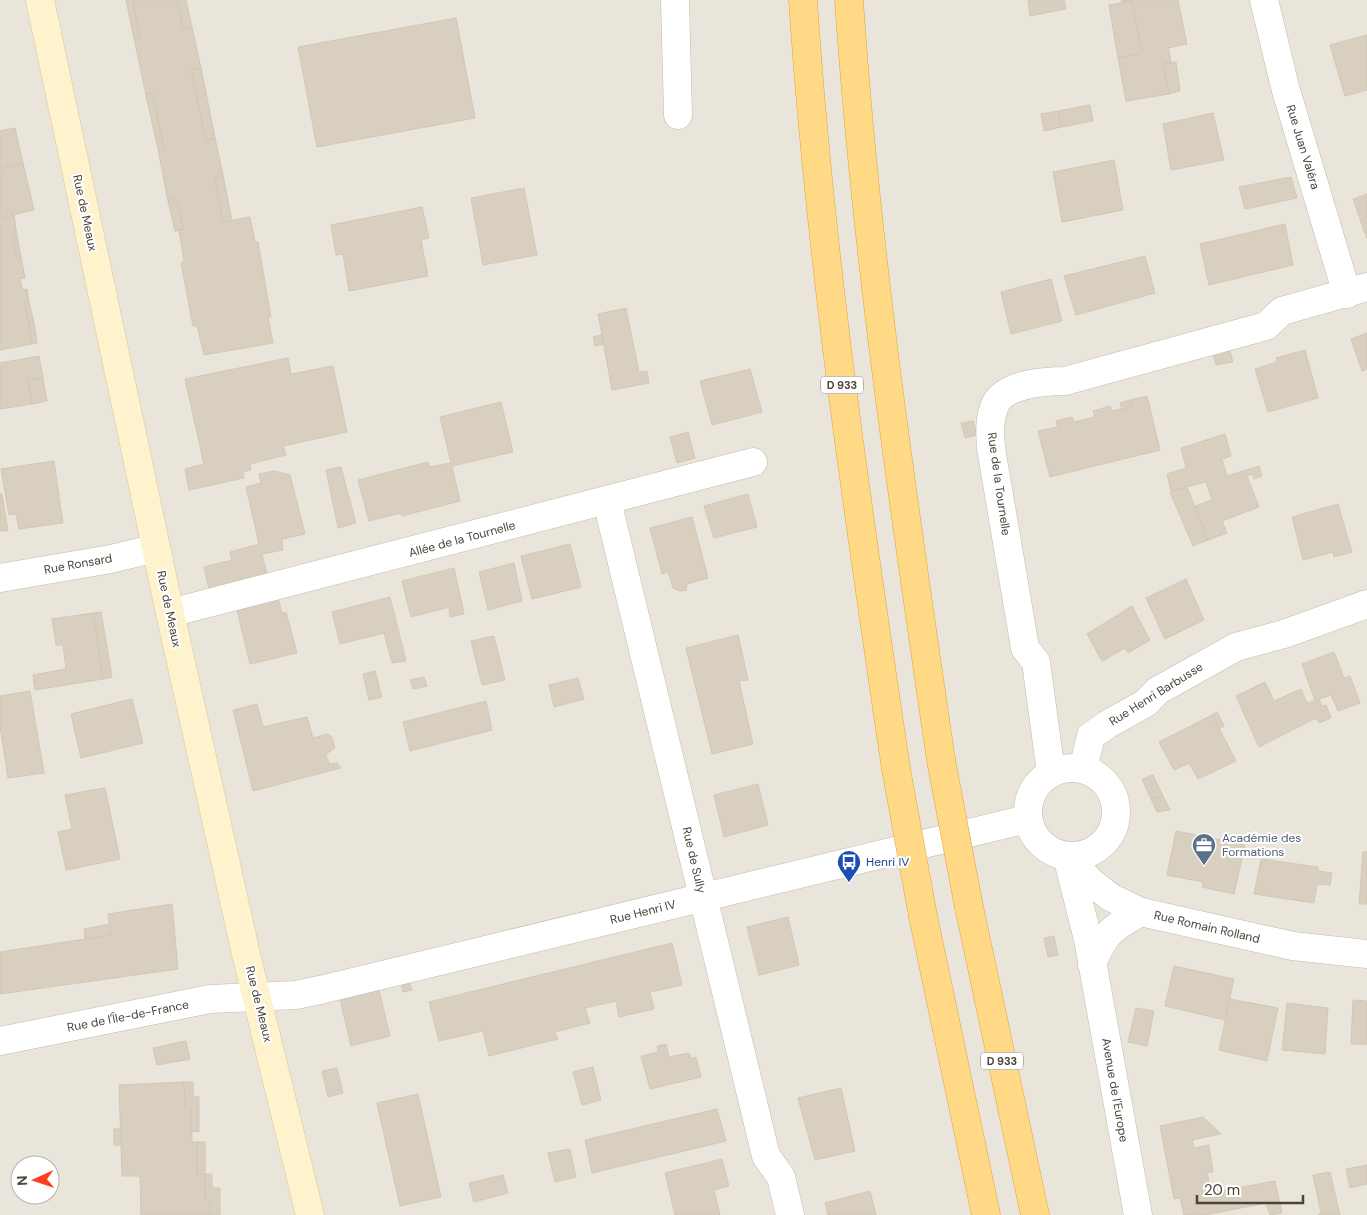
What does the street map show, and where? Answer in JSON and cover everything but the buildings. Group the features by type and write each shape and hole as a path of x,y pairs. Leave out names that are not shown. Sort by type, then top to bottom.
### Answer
{"highway":[{"name":"D 933","path":"803,0 825,251 850,458 896,769 923,916 986,1215"},
{"name":"D 933","path":"849,0 876,286 898,470 940,760 969,907 1035,1215"}],"main road":[{"name":"Rue de Meaux","path":"40,0 170,613 257,997 310,1215"}],"street":[{"path":"674,0 678,115"},
{"name":"Rue Juan Valéra","path":"1264,0 1285,87 1357,290"},
{"name":"Rue de la Tournelle","path":"1051,773 1036,662 1026,648 991,448 990,425 995,404 1012,389 1043,381 1065,382 1266,326 1282,311 1357,290"},
{"name":"Allée de la Tournelle","path":"170,613 753,462"},
{"name":"Rue de Sully","path":"607,501 766,1156 781,1177 790,1215"},
{"name":"Rue Ronsard","path":"0,578 111,559 156,548"},
{"name":"Rue Henri Barbusse","path":"1083,769 1091,736 1108,724 1146,703 1157,691 1236,647 1284,634 1367,604"},
{"path":"1068,767 1083,769 1104,780 1110,788 1116,802 1116,820 1111,835 1101,847 1087,854 1067,856 1048,849 1033,834 1027,819 1027,808 1038,783 1051,773 1068,767"},
{"name":"Rue Henri IV","path":"257,997 296,995 320,990 1027,819"},
{"name":"Avenue de l'Europe","path":"1090,952 1091,882 1101,847"},
{"name":"Avenue de l'Europe","path":"1067,856 1090,952 1138,1215"},
{"name":"Rue Romain Rolland","path":"1067,856 1091,882 1110,897 1141,912 1293,946 1367,954"},
{"path":"1090,952 1117,925 1141,912"},
{"name":"Rue de l'Île-de-France","path":"0,1041 210,999 257,997"}],"shaded area":[{"path":"0,0 1367,0 1367,1215 0,1215"}],"place":[{"name":"Académie des Formations","path":"1204,866"},
{"name":"Henri IV","path":"849,883"}]}
